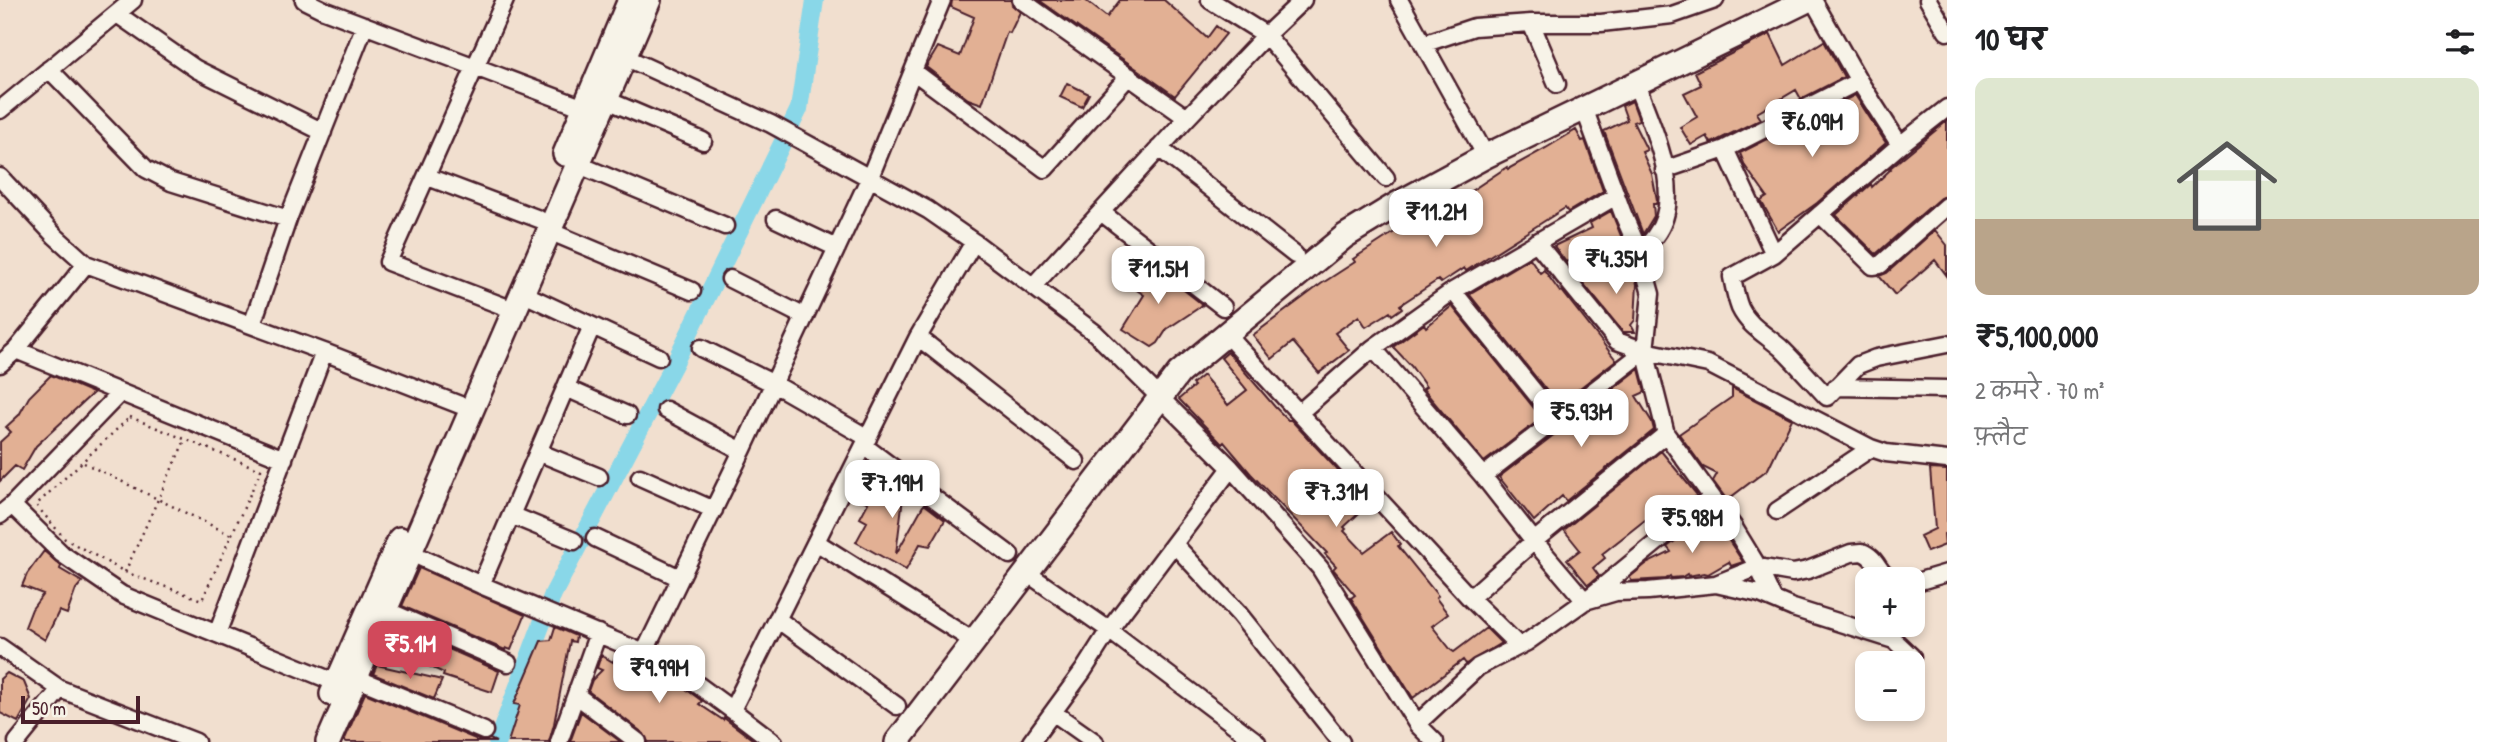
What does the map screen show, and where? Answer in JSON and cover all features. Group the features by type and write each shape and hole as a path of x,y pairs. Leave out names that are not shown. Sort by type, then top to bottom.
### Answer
{"street":[{"path":"0,110 133,0"},
{"path":"304,0 365,26 584,108"},
{"path":"503,306 388,262 505,0"},
{"path":"327,742 347,681 503,306 607,100 630,0"},
{"path":"312,742 386,610 411,553 522,293 584,108 649,0"},
{"path":"1021,0 1187,118"},
{"path":"1210,0 1266,35 1386,178"},
{"path":"1033,286 1187,118 1303,0"},
{"path":"1399,0 1480,145"},
{"path":"1423,44 1474,27 1531,23 1601,23 1672,15 1715,0"},
{"path":"897,742 1027,573 1157,394 1345,236 1399,203 1480,145 1584,108 1811,0 1900,145"},
{"path":"1928,0 1947,32"},
{"path":"644,653 742,452 870,177 940,1"},
{"path":"117,13 196,69 323,132"},
{"path":"1531,23 1557,85"},
{"path":"252,325 288,219 365,26"},
{"path":"617,54 771,124 928,210 1095,333 1231,468 1320,568 1417,724 1435,742"},
{"path":"49,69 146,169 171,182 288,219"},
{"path":"913,71 1045,169 1129,76"},
{"path":"1664,170 1725,149 1859,81"},
{"path":"1636,83 1669,188 1665,216 1655,237 1639,251"},
{"path":"607,100 703,141"},
{"path":"1584,108 1639,251 1651,294 1645,351 1666,434 1733,526 1758,567 1773,599"},
{"path":"1947,108 1774,254 1732,276 1740,308 1755,328 1774,342 1827,397 1858,365 1875,358 1947,344"},
{"path":"1159,148 1295,255"},
{"path":"1725,149 1774,254"},
{"path":"577,164 725,226"},
{"path":"0,177 55,236 86,264 460,405"},
{"path":"428,177 692,291"},
{"path":"1299,413 1373,348 1453,291 1616,196"},
{"path":"1820,214 1870,263 1877,266 1947,206"},
{"path":"1101,212 1223,307"},
{"path":"775,219 837,248"},
{"path":"732,710 918,337 974,242"},
{"path":"1536,242 1617,341 1645,351 1708,363 1871,448 1886,453 1947,460"},
{"path":"0,364 16,350 86,264"},
{"path":"730,279 805,317"},
{"path":"1453,291 1557,420"},
{"path":"522,293 659,356"},
{"path":"481,585 592,326"},
{"path":"1226,334 1470,598 1519,646"},
{"path":"918,337 1076,461"},
{"path":"701,348 774,384 866,442 1010,555"},
{"path":"1373,348 1585,601"},
{"path":"16,350 284,459"},
{"path":"1483,477 1645,351"},
{"path":"217,634 324,352"},
{"path":"1836,387 1947,389"},
{"path":"566,388 627,415"},
{"path":"121,393 6,510 62,554 122,595 217,634 484,731"},
{"path":"666,410 742,452"},
{"path":"1470,598 1534,541 1666,434"},
{"path":"1777,511 1871,448"},
{"path":"538,452 599,477"},
{"path":"1031,742 1054,713 1109,630 1231,468"},
{"path":"640,477 714,510"},
{"path":"1417,724 1478,667 1519,646 1585,601 1712,497"},
{"path":"511,515 574,541"},
{"path":"595,538 680,578"},
{"path":"816,542 975,642"},
{"path":"1174,544 1240,614 1341,742"},
{"path":"1585,601 1616,592 1716,583 1758,567 1793,573 1851,553 1862,552 1879,567"},
{"path":"411,553 668,663 774,742"},
{"path":"1027,573 1109,630 1257,742"},
{"path":"1925,579 1947,573"},
{"path":"1716,583 1773,599 1894,640 1906,651"},
{"path":"386,610 508,663"},
{"path":"777,619 897,706"},
{"path":"559,742 598,634"},
{"path":"0,647 60,689 161,735 196,742"},
{"path":"17,742 60,689"},
{"path":"576,695 638,742"},
{"path":"1054,713 1095,742"}],"path":[{"path":"130,417 186,440 261,470 202,600 125,572 65,539 36,505 130,417"},
{"path":"125,572 186,440"},
{"path":"84,463 232,535"}],"building":[{"path":"952,0 1011,0 1012,5 1020,12 1010,33 1007,32 982,104 968,99 926,67 938,47 960,56 974,17 951,7"},
{"path":"1039,0 1085,0 1107,17 1120,0 1164,0 1207,38 1216,26 1226,34 1175,96"},
{"path":"1770,34 1785,65 1824,41 1844,77 1801,99 1796,90 1757,113 1761,119 1714,142 1711,143 1707,136 1691,145 1680,127 1697,117 1684,93 1701,85 1695,72"},
{"path":"1067,83 1089,94 1082,107 1060,97"},
{"path":"1855,95 1886,143 1817,203 1778,231 1761,201 1767,197 1745,166 1740,153"},
{"path":"1632,101 1639,120 1633,122 1647,150 1642,152 1652,174 1657,200 1656,204 1653,204 1654,216 1643,234 1604,131 1627,120 1622,106"},
{"path":"1947,121 1947,196 1940,198 1876,254 1836,215"},
{"path":"1576,130 1582,141 1585,140 1603,191 1568,212 1565,208 1466,271 1464,268 1441,283 1438,280 1400,305 1402,308 1392,315 1390,312 1366,327 1359,316 1335,333 1349,350 1319,373 1293,342 1272,359 1253,335 1355,262 1353,259 1396,231 1395,229 1418,212 1420,215 1449,196 1453,203 1507,167 1508,169"},
{"path":"1611,211 1623,241 1602,250 1601,246 1566,262 1554,246 1592,228 1590,223"},
{"path":"1935,230 1947,245 1947,276 1935,260 1895,295 1879,276 1887,273"},
{"path":"1530,258 1540,273 1544,270 1560,292 1562,291 1616,360 1558,405 1469,294"},
{"path":"1147,261 1203,305 1167,329 1152,347 1123,329 1144,295 1131,286"},
{"path":"1613,267 1618,278 1633,271 1637,284 1635,320 1631,325 1635,332 1623,332 1582,282"},
{"path":"1452,306 1542,418 1484,462 1423,389 1426,387 1393,347 1424,324 1426,327"},
{"path":"1228,352 1275,407 1291,420 1369,504 1344,527 1344,531 1364,552 1391,532 1400,544 1398,546 1438,596 1436,598 1448,614 1432,626 1451,650 1454,652 1486,628 1501,643 1466,664 1463,660 1413,698 1351,598 1355,595 1333,569 1336,566 1325,554 1327,553 1224,442 1222,444 1179,399 1203,375 1228,405 1247,390 1221,358"},
{"path":"1639,369 1645,392 1636,396 1654,430 1566,501 1562,496 1534,521 1499,477"},
{"path":"51,375 93,393 36,446 22,470 15,466 0,481 0,442 11,432 6,427 19,415 29,397"},
{"path":"1732,388 1792,419 1768,469 1727,500 1713,481 1717,474 1703,467 1679,434 1732,397"},
{"path":"1661,451 1697,495 1682,508 1676,501 1647,522 1645,520 1602,554 1605,558 1593,568 1599,576 1588,585 1567,560 1580,550 1564,530"},
{"path":"864,469 881,472 904,489 896,554 924,504 945,520 930,546 920,544 906,570 856,542 867,522 860,518 868,503 852,494"},
{"path":"1930,469 1947,470 1947,533 1944,534 1945,545 1927,552 1920,536 1935,529"},
{"path":"1703,520 1707,526 1716,521 1743,562 1731,566 1729,562 1708,574 1631,581 1630,577 1646,564 1671,552 1667,547"},
{"path":"44,551 61,566 60,569 82,582 76,589 67,614 59,611 45,640 25,627 32,609 43,594 22,586 27,574"},
{"path":"419,568 525,615 511,650 505,650 402,606"},
{"path":"394,625 499,671 492,692 443,676 444,673 385,646"},
{"path":"555,627 576,636 575,642 570,641 549,742 508,742 520,705 514,704 541,641 551,640"},
{"path":"617,653 663,672 702,701 699,704 723,720 724,718 756,742 648,742 644,734 588,691 592,680 602,670 597,668 601,655 613,662"},
{"path":"377,665 442,680 434,699 373,674"},
{"path":"7,673 24,682 31,699 18,722 0,713 0,679"},
{"path":"365,693 480,741 490,739 496,742 344,741"},
{"path":"581,712 621,742 570,742"}],"waterway":[{"path":"497,742 553,594 674,364 799,109 815,0"}]}
